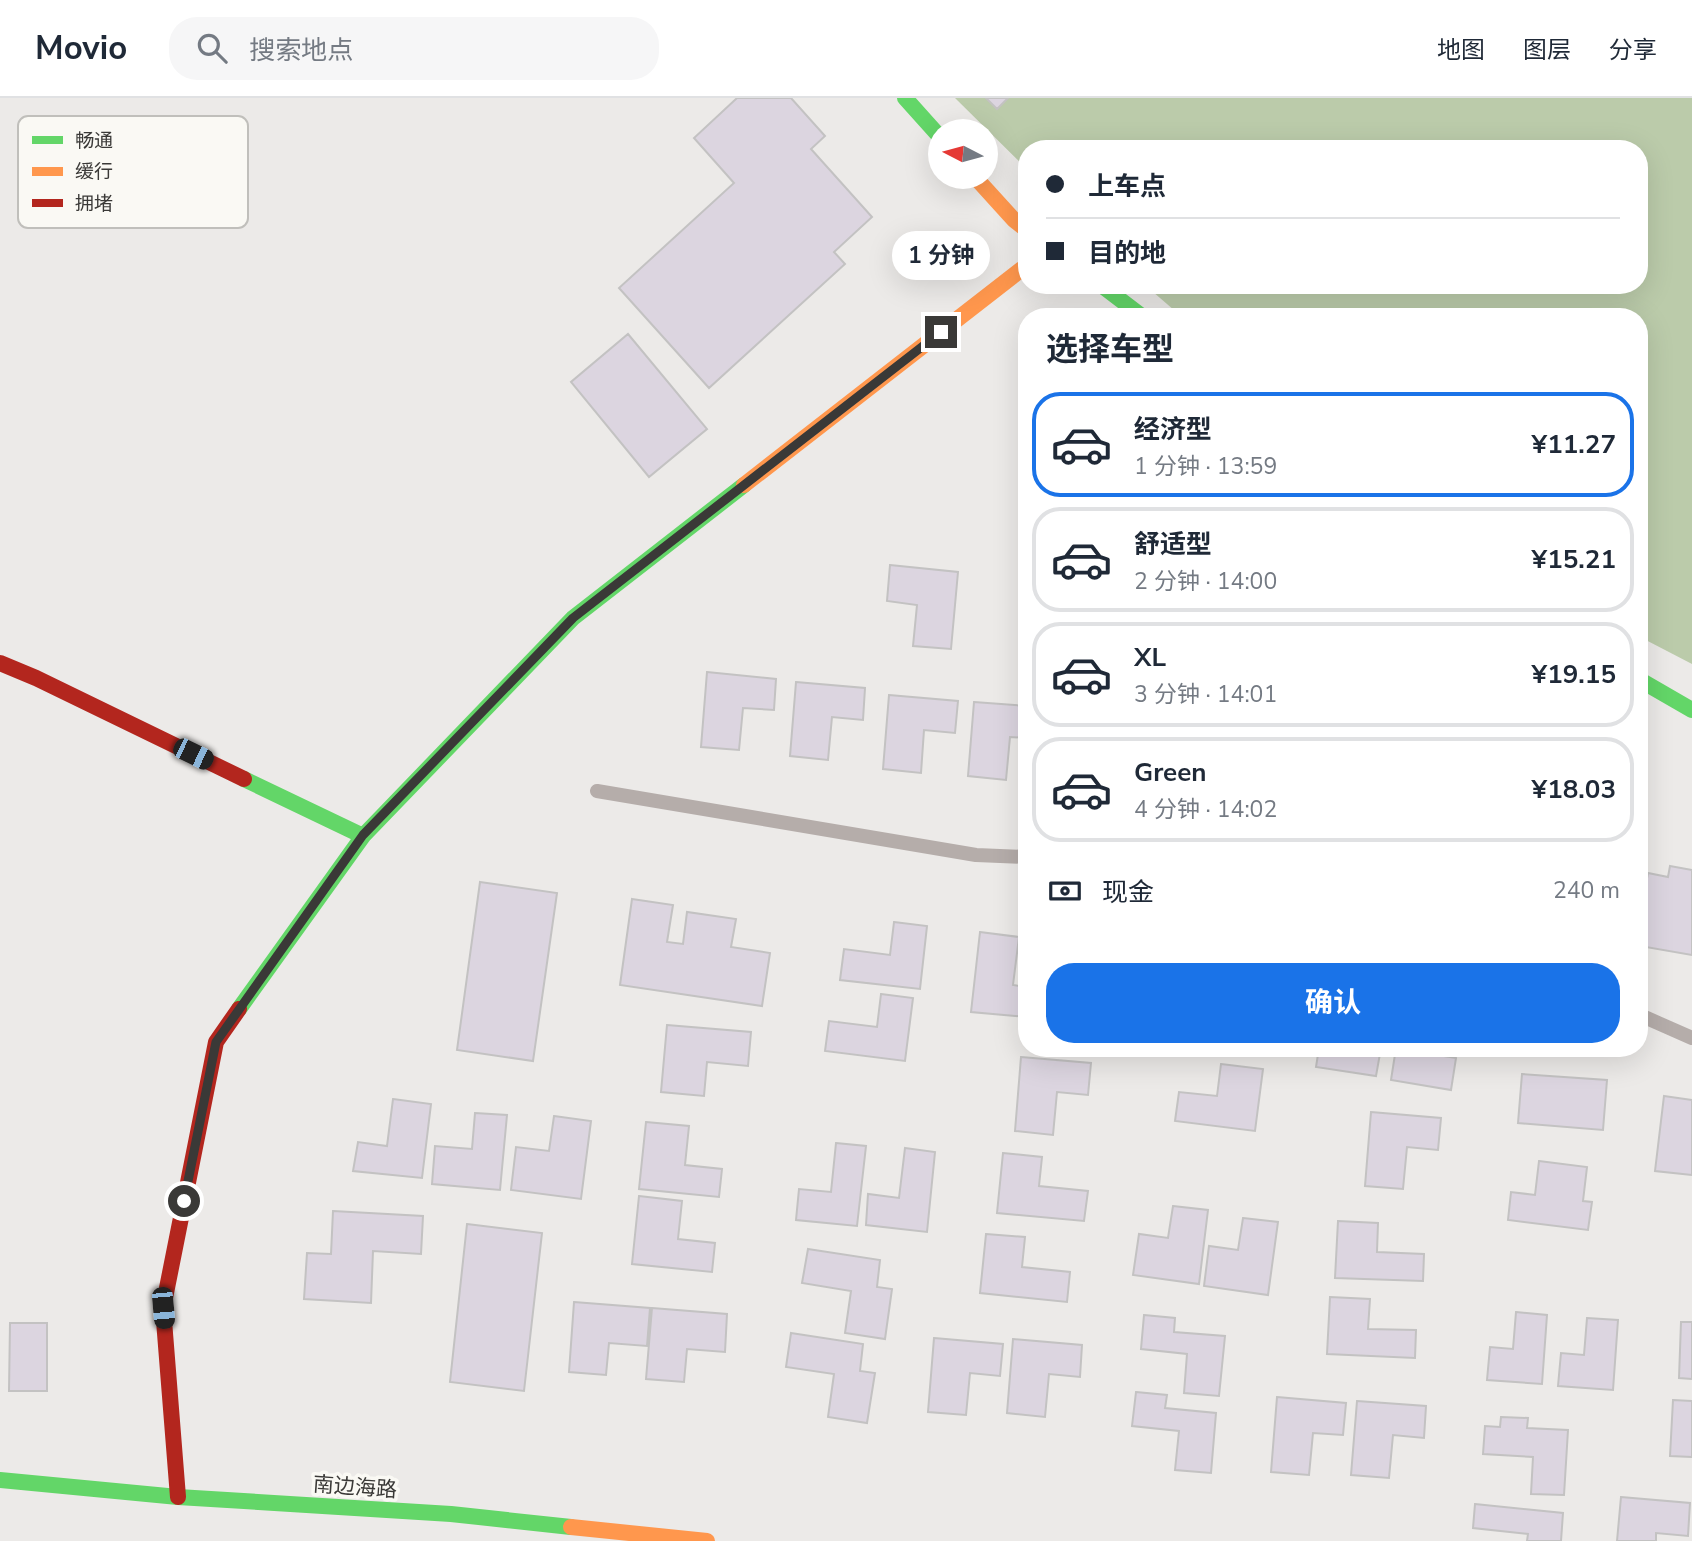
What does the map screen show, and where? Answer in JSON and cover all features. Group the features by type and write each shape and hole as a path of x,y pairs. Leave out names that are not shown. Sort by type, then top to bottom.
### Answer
{"street":[{"path":"905,98 928,124"},
{"path":"986,189 1018,222"},
{"path":"178,1497 163,1308 216,1042 363,835 573,618 1018,272"},
{"path":"1113,294 1131,308"},
{"path":"0,663 363,835"},
{"path":"1648,685 1692,710"},
{"name":"南边海路","path":"0,1480 178,1497 451,1514 707,1541"}],"lane":[{"path":"597,791 976,855 1018,857"},
{"path":"1648,1019 1692,1038"}],"green space":[{"path":"955,98 1692,98 1692,664 1648,641 1648,308 1172,308 1155,294 1648,294 1648,140 1018,140 1018,160 998,140 998,119 976,119"}],"building":[{"path":"737,98 791,98 825,136 811,149 872,217 834,252 845,264 709,388 619,288 734,183 694,138"},
{"path":"986,98 1008,98 997,109"},
{"path":"628,334 707,429 649,477 571,382"},
{"path":"890,565 958,572 951,649 913,646 917,605 887,601"},
{"path":"707,672 776,679 774,710 743,708 739,750 701,747"},
{"path":"796,682 865,688 863,720 832,717 828,760 790,756"},
{"path":"889,695 958,701 955,733 924,730 921,773 883,769"},
{"path":"974,702 1018,705 1018,737 1010,737 1006,780 968,776"},
{"path":"1670,866 1692,870 1692,955 1648,947 1648,873 1668,877"},
{"path":"480,882 557,893 533,1061 457,1050"},
{"path":"632,899 673,905 667,942 683,944 687,912 736,919 731,947 770,953 762,1006 620,985"},
{"path":"894,922 927,926 920,989 840,980 844,949 890,955"},
{"path":"980,932 1018,937 1013,985 1018,986 1018,1016 971,1012"},
{"path":"881,994 913,998 905,1061 825,1051 829,1021 877,1027"},
{"path":"667,1025 751,1032 748,1066 707,1062 704,1096 661,1092"},
{"path":"1021,1057 1091,1063 1088,1095 1057,1092 1053,1135 1015,1131"},
{"path":"1318,1057 1379,1057 1376,1076 1316,1067"},
{"path":"1395,1057 1456,1058 1451,1090 1391,1080"},
{"path":"1221,1064 1263,1069 1255,1131 1175,1121 1179,1092 1217,1096"},
{"path":"1522,1074 1607,1080 1603,1130 1518,1123"},
{"path":"1664,1096 1692,1100 1692,1175 1655,1171"},
{"path":"393,1099 431,1104 422,1178 353,1171 358,1142 387,1146"},
{"path":"1371,1112 1441,1118 1438,1150 1407,1147 1403,1189 1365,1186"},
{"path":"475,1113 507,1115 500,1190 432,1184 435,1146 472,1149"},
{"path":"554,1116 591,1121 581,1199 511,1190 516,1147 549,1151"},
{"path":"646,1122 689,1126 685,1165 722,1169 719,1197 639,1189"},
{"path":"836,1143 866,1146 857,1226 796,1220 799,1189 831,1192"},
{"path":"905,1148 935,1152 927,1232 866,1225 868,1194 899,1198"},
{"path":"1003,1153 1042,1157 1039,1186 1088,1191 1084,1221 997,1213"},
{"path":"1539,1161 1587,1167 1583,1201 1592,1202 1588,1230 1508,1220 1511,1192 1535,1195"},
{"path":"639,1196 682,1201 678,1239 715,1243 712,1272 632,1264"},
{"path":"1173,1206 1208,1210 1199,1284 1133,1275 1139,1234 1168,1238"},
{"path":"333,1211 423,1216 421,1254 373,1251 371,1303 304,1299 307,1253 331,1254"},
{"path":"1243,1218 1278,1222 1268,1295 1204,1286 1209,1246 1238,1250"},
{"path":"1338,1221 1378,1223 1377,1252 1424,1254 1423,1281 1335,1278"},
{"path":"467,1224 542,1233 524,1391 450,1382"},
{"path":"986,1234 1025,1237 1022,1267 1070,1272 1067,1302 980,1293"},
{"path":"808,1249 880,1260 877,1287 892,1289 885,1339 845,1333 851,1291 802,1283"},
{"path":"1330,1297 1370,1299 1368,1329 1416,1330 1415,1358 1327,1354"},
{"path":"574,1302 650,1308 647,1346 609,1343 606,1375 569,1372"},
{"path":"652,1308 727,1314 725,1352 687,1349 684,1382 646,1379"},
{"path":"1516,1312 1547,1315 1542,1384 1487,1380 1490,1347 1513,1349"},
{"path":"1144,1315 1175,1318 1174,1332 1225,1336 1219,1396 1184,1393 1187,1354 1141,1349"},
{"path":"1587,1318 1618,1320 1613,1390 1558,1386 1561,1353 1584,1355"},
{"path":"1681,1322 1692,1322 1692,1379 1679,1378"},
{"path":"10,1323 47,1323 47,1391 9,1391"},
{"path":"791,1333 863,1344 860,1371 875,1373 867,1423 828,1417 834,1374 786,1367"},
{"path":"934,1338 1003,1344 1000,1376 970,1373 966,1415 928,1412"},
{"path":"1013,1339 1082,1345 1080,1377 1049,1374 1045,1417 1007,1413"},
{"path":"1136,1392 1167,1395 1165,1408 1216,1413 1211,1473 1175,1470 1179,1431 1132,1426"},
{"path":"1277,1397 1346,1403 1343,1435 1313,1433 1309,1475 1271,1472"},
{"path":"1673,1400 1692,1401 1692,1457 1670,1456"},
{"path":"1357,1401 1426,1406 1424,1438 1393,1435 1389,1478 1351,1475"},
{"path":"1501,1417 1528,1418 1527,1428 1568,1430 1564,1495 1531,1494 1533,1457 1483,1454 1485,1426 1500,1427"},
{"path":"1621,1497 1690,1503 1688,1536 1656,1533 1656,1541 1617,1541"},
{"path":"1475,1504 1563,1513 1561,1541 1527,1541 1528,1534 1473,1528"}],"traffic: fast":[{"path":"905,98 928,124"},
{"path":"1113,294 1131,308"},
{"path":"363,836 573,618 744,485"},
{"path":"1648,685 1692,710"},
{"path":"239,1009 363,836 244,779"},
{"path":"0,1480 178,1497 451,1514 571,1527"}],"traffic: slow":[{"path":"986,189 1018,223"},
{"path":"744,485 1018,272"},
{"path":"571,1527 707,1541"}],"traffic: jam":[{"path":"0,663 244,779"},
{"path":"178,1497 163,1308 216,1042 239,1009"}],"route":[{"path":"184,1201 216,1042 363,835 573,618 941,332"}]}
